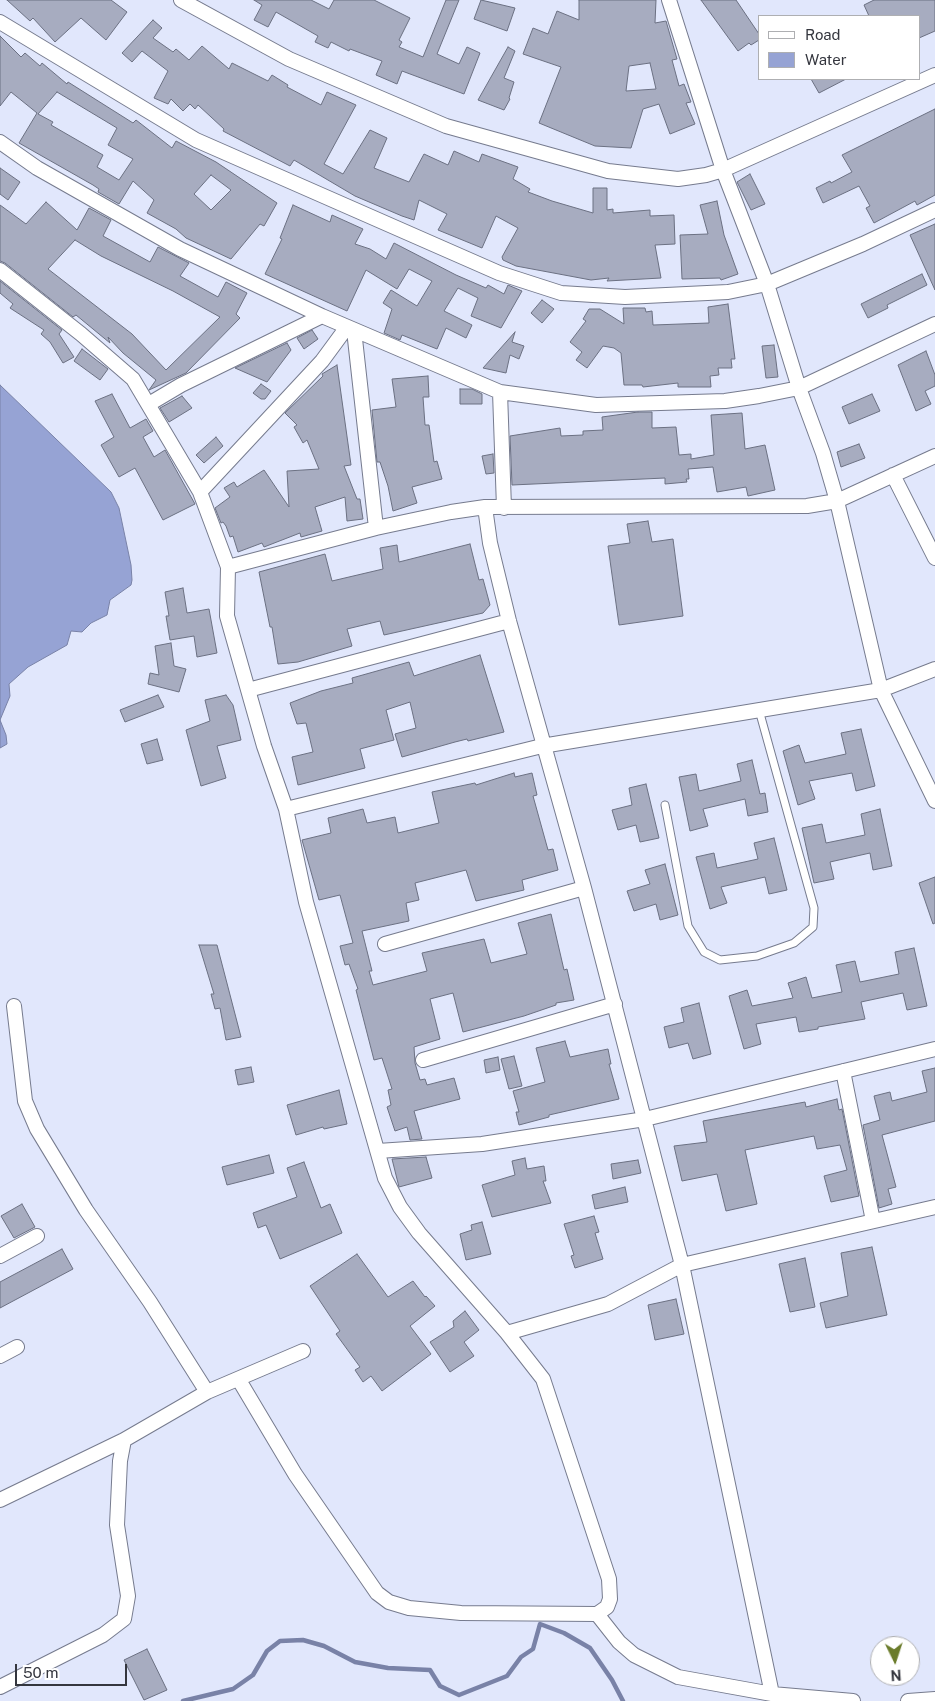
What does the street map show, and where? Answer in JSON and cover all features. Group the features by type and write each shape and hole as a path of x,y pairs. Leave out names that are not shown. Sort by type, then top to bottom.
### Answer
{"street":[{"path":"181,0 290,59 446,126 608,171 678,179 706,176 723,170 935,75"},
{"path":"669,0 723,170 767,284 799,388 823,453 837,501 881,690 935,801"},
{"path":"0,22 196,140 499,273 561,293 625,297 728,292 767,284 863,244 935,210"},
{"path":"0,142 37,168 180,249 322,316 500,392 596,405 724,401 799,388 935,324"},
{"path":"0,270 81,334 133,379 150,404 200,492 228,567 227,616 248,690 286,809 306,902 378,1151 384,1178 400,1207 453,1273 507,1333 543,1379 607,1571 610,1599 607,1607 597,1614 460,1612 409,1608 389,1602 377,1593 295,1474 239,1380"},
{"path":"150,404 322,316"},
{"path":"200,492 322,361 350,328"},
{"path":"350,328 376,528"},
{"path":"500,392 504,508"},
{"path":"228,567 376,528 451,512 486,507 807,506 837,501 935,456"},
{"path":"893,475 935,558"},
{"path":"486,507 490,543 509,621 542,746 584,888 682,1266 772,1694"},
{"path":"248,690 509,621"},
{"path":"286,809 542,746 881,690 935,669"},
{"path":"385,944 584,888"},
{"path":"423,1060 615,1004"},
{"path":"14,1006 25,1101 38,1129 86,1210 150,1302 207,1392"},
{"path":"378,1151 482,1144 645,1119 935,1049"},
{"path":"843,1071 873,1220"},
{"path":"507,1333 608,1304 682,1266 935,1206"},
{"path":"0,1256 37,1236"},
{"path":"0,1356 17,1347"},
{"path":"0,1500 124,1440 207,1392 304,1351"},
{"path":"0,1687 103,1635 124,1619 128,1596 117,1525 120,1461 124,1440"},
{"path":"597,1614 619,1642 634,1656 678,1677 772,1694 853,1701"},
{"path":"908,1701 935,1699"}],"lane":[{"path":"665,805 688,926 704,952 720,960 757,956 794,943 813,927 814,908 759,710"}],"water":[{"path":"0,385 111,492 119,508 131,565 132,580 131,585 110,600 107,615 91,623 82,632 71,631 67,645 28,667 9,684 10,696 0,720"},
{"path":"0,720 6,735 7,744 0,748"}],"building":[{"path":"7,0 111,0 127,12 106,40 81,18 55,42 33,18 30,21"},
{"path":"254,0 311,0 329,9 334,0 374,0 410,18 399,40 402,42 399,47 423,57 446,0 459,0 437,54 459,64 467,47 480,53 464,94 402,71 397,84 376,75 382,61 350,49 349,51 331,42 328,48 315,42 318,36 276,12 268,27 254,20 262,5"},
{"path":"481,0 515,8 507,31 474,19"},
{"path":"579,0 656,0 655,23 666,21 677,59 672,60 679,86 684,84 691,102 686,103 695,124 670,134 659,104 643,109 631,148 595,146 539,123 561,67 523,54 533,28 548,34 557,11 579,20","holes":["650,63 656,89 626,91 629,66"]},
{"path":"701,0 736,0 758,33 758,41 751,45 749,43 738,51"},
{"path":"874,0 935,0 935,31 920,38 920,15 869,15 864,5"},
{"path":"153,20 162,28 153,38 173,52 176,49 189,60 202,46 229,69 232,63 268,81 272,75 288,85 287,87 321,105 327,92 356,105 324,164 343,174 370,130 387,138 374,168 409,182 424,154 448,165 454,151 479,162 482,154 518,167 513,179 530,189 528,192 552,201 593,213 593,188 607,188 607,210 613,209 613,213 650,210 650,216 674,215 675,244 655,245 661,278 591,280 516,266 503,260 502,257 518,228 496,216 482,248 438,230 447,214 419,200 414,220 402,216 355,196 294,160 290,166 223,131 224,129 198,105 195,109 190,104 183,111 171,99 168,104 154,98 168,71 142,51 132,62 122,53"},
{"path":"0,36 21,57 25,53 40,66 42,63 67,84 68,82 133,123 136,120 172,148 176,141 216,162 277,203 264,226 260,224 231,259 186,238 176,229 147,213 154,200 133,181 119,204 98,192 99,189 93,185 19,143 37,113 11,92 0,106","holes":["57,92 117,128 108,145 133,159 119,180 97,167 103,155 51,125 53,122 38,114","211,175 231,190 211,210 194,194"]},
{"path":"508,47 515,51 504,78 514,82 510,99 504,110 478,100"},
{"path":"812,80 844,80 819,93"},
{"path":"935,109 935,195 917,205 915,201 874,223 866,208 870,206 859,186 823,203 816,188 830,181 831,183 852,172 842,155"},
{"path":"0,168 20,182 8,200 0,194"},
{"path":"750,174 765,204 751,210 737,182"},
{"path":"717,201 724,235 738,274 721,280 720,278 682,279 680,235 708,234 700,205"},
{"path":"46,202 77,230 89,208 111,220 103,236 150,262 158,247 189,263 180,276 218,297 226,282 247,293 236,314 240,318 186,373 149,390 156,380 123,353 108,337 110,343 76,315 73,317 0,261 0,205 26,224","holes":["75,240 101,256 173,291 220,317 166,370 132,334 48,269"]},
{"path":"293,205 330,222 332,215 363,229 355,244 370,249 386,259 394,243 456,275 486,288 488,285 504,294 508,285 522,291 501,328 471,316 478,298 458,288 444,311 472,325 466,338 446,328 437,349 402,335 400,340 384,333 392,309 383,303 391,290 417,306 432,281 409,269 397,289 366,270 347,311 265,274 282,239 280,238"},
{"path":"935,224 935,290 910,235"},
{"path":"922,274 927,285 887,305 888,308 868,318 861,304"},
{"path":"0,281 62,330 59,334 74,357 63,363 50,342 41,334 44,330 10,308 13,304 0,293"},
{"path":"542,300 554,309 542,323 531,313"},
{"path":"728,304 735,359 731,359 732,368 718,368 719,375 710,376 711,387 678,387 678,383 643,387 642,385 624,385 621,353 614,348 603,346 587,368 576,360 582,352 570,342 586,321 583,319 589,309 600,309 624,324 623,308 645,308 646,312 652,311 653,325 709,323 708,307"},
{"path":"312,330 318,339 304,349 297,338"},
{"path":"515,332 512,342 524,346 519,359 510,355 506,373 483,368"},
{"path":"287,343 291,350 267,382 235,368"},
{"path":"774,345 778,377 766,378 762,346"},
{"path":"82,349 108,369 100,380 74,361"},
{"path":"926,351 935,375 935,386 925,391 931,404 916,411 898,365"},
{"path":"337,365 351,465 344,466 357,499 360,499 363,519 347,521 345,497 315,507 322,531 301,537 300,533 264,547 262,543 238,552 233,536 230,537 226,526 223,522 221,523 215,508 230,497 224,488 234,482 237,487 264,470 289,507 287,471 319,469 307,440 303,443 294,427 297,425 285,413 323,376 322,374"},
{"path":"428,376 429,397 423,397 425,425 429,425 434,462 437,461 442,479 412,487 417,503 393,511 388,486 380,462 377,462 372,410 396,407 392,379"},
{"path":"261,384 271,391 265,399 261,399 253,393"},
{"path":"460,389 472,389 482,394 482,404 460,404"},
{"path":"112,394 130,428 146,419 153,431 143,437 154,457 165,450 195,504 163,520 135,468 119,477 101,445 114,437 95,401"},
{"path":"872,394 880,411 849,424 842,407"},
{"path":"182,396 192,408 169,422 160,408"},
{"path":"652,412 652,428 676,427 679,455 691,454 691,459 714,455 711,415 742,413 745,449 765,445 775,490 748,496 746,487 717,492 713,467 688,469 689,479 686,479 687,482 665,484 665,478 512,485 510,436 560,428 561,436 583,435 583,431 603,430 602,417"},
{"path":"216,437 223,446 204,463 196,455"},
{"path":"859,444 865,458 841,467 837,452"},
{"path":"493,454 494,473 486,474 482,456"},
{"path":"648,521 652,542 673,539 683,616 619,625 608,546 630,543 627,524"},
{"path":"470,544 479,580 483,579 490,605 483,613 384,635 380,621 347,629 352,646 298,662 278,664 272,627 270,627 259,572 325,554 332,581 383,569 380,548 397,545 399,562"},
{"path":"183,588 187,613 209,609 217,653 197,657 194,636 170,640 165,592"},
{"path":"171,643 174,666 186,669 179,692 148,684 150,673 159,675 155,646"},
{"path":"480,655 504,732 468,741 467,739 402,757 395,734 416,728 410,702 386,710 394,740 360,749 365,768 298,785 292,757 313,752 306,723 297,724 290,703 321,691 353,683 352,678 409,662 414,676"},
{"path":"158,695 164,707 125,722 120,710"},
{"path":"226,695 233,705 241,740 217,746 226,778 201,786 186,730 210,721 205,700"},
{"path":"861,729 875,786 856,791 852,773 809,781 815,799 798,805 783,751 799,745 805,763 846,754 841,733"},
{"path":"157,739 163,760 147,764 141,744"},
{"path":"752,760 760,794 765,793 768,812 748,816 745,799 703,809 708,826 690,831 679,777 696,774 699,791 741,781 737,764"},
{"path":"514,773 515,777 532,773 537,795 533,796 548,850 553,849 558,870 522,880 524,890 476,901 466,870 415,883 419,900 406,903 409,921 362,931 372,971 369,971 373,985 427,971 422,953 484,939 491,963 527,954 518,923 551,914 564,970 567,969 574,1000 556,1003 556,1005 524,1016 463,1032 453,993 430,999 440,1039 414,1047 415,1063 420,1080 425,1079 427,1085 454,1078 460,1099 414,1111 422,1139 410,1140 407,1127 395,1131 387,1107 391,1105 388,1090 392,1089 382,1058 374,1060 356,990 358,989 349,964 345,965 340,946 353,943 340,895 319,900 302,840 331,833 328,818 363,809 367,823 395,817 398,833 439,823 432,792 475,783 476,785"},
{"path":"646,784 659,838 640,842 636,825 618,830 612,810 632,805 629,788"},
{"path":"880,809 892,866 873,870 870,853 830,862 834,879 814,883 802,828 822,824 826,843 865,835 861,814"},
{"path":"774,838 787,890 769,894 765,877 721,887 727,903 710,909 696,857 714,853 717,868 758,859 754,843"},
{"path":"665,864 678,915 660,920 656,904 634,911 627,891 650,884 645,870"},
{"path":"935,877 935,923 933,924 919,883"},
{"path":"199,945 217,945 241,1037 226,1040 220,1008 215,1009 211,994 214,994"},
{"path":"914,948 927,1006 907,1010 903,993 861,1002 865,1019 818,1027 818,1029 799,1032 796,1017 756,1024 761,1044 744,1049 729,996 747,990 752,1006 793,998 788,983 806,977 812,998 842,992 836,965 855,961 860,982 899,974 895,952"},
{"path":"699,1003 711,1054 693,1059 688,1043 669,1048 664,1027 684,1022 681,1008"},
{"path":"565,1041 570,1057 608,1049 611,1064 609,1064 619,1099 549,1115 549,1117 519,1125 516,1112 519,1112 513,1091 545,1082 536,1048"},
{"path":"514,1056 522,1086 509,1089 501,1059"},
{"path":"498,1057 500,1070 486,1073 484,1060"},
{"path":"251,1067 254,1082 238,1085 235,1070"},
{"path":"935,1068 935,1121 882,1135 896,1187 888,1189 892,1204 879,1208 863,1125 880,1120 874,1096 890,1092 892,1101 927,1092 922,1071"},
{"path":"339,1090 347,1124 324,1129 323,1127 296,1135 287,1105"},
{"path":"837,1099 839,1110 842,1109 859,1196 831,1202 824,1176 847,1170 840,1145 817,1149 814,1136 745,1150 757,1204 726,1211 717,1174 682,1181 674,1146 707,1142 703,1121 805,1102 806,1107"},
{"path":"269,1155 274,1173 227,1185 222,1167"},
{"path":"426,1157 432,1178 399,1187 392,1159"},
{"path":"525,1158 527,1169 544,1166 546,1181 543,1181 551,1203 492,1217 482,1185 515,1175 512,1161"},
{"path":"638,1160 641,1173 613,1179 611,1164"},
{"path":"304,1162 321,1208 330,1204 342,1233 280,1259 266,1225 258,1228 253,1213 297,1197 287,1168"},
{"path":"625,1187 628,1202 595,1209 592,1195"},
{"path":"22,1204 35,1227 14,1238 1,1216"},
{"path":"594,1216 599,1232 595,1233 603,1259 575,1268 571,1256 574,1255 564,1224"},
{"path":"482,1222 491,1254 466,1260 460,1234 472,1230 471,1225"},
{"path":"872,1247 887,1315 826,1328 820,1303 848,1296 841,1253"},
{"path":"62,1249 73,1269 0,1308 0,1282"},
{"path":"357,1254 388,1297 413,1281 425,1297 435,1306 410,1326 431,1354 382,1391 371,1376 363,1382 355,1370 360,1367 336,1334 340,1331 310,1286"},
{"path":"805,1258 815,1307 790,1312 779,1264"},
{"path":"676,1299 684,1334 655,1340 648,1305"},
{"path":"465,1311 479,1330 464,1342 474,1356 450,1372 430,1342 454,1327 453,1321"},
{"path":"147,1649 167,1690 144,1700 124,1660"}],"waterway":[{"path":"183,1701 233,1689 253,1675 267,1651 280,1641 303,1640 324,1646 355,1662 388,1668 430,1670 440,1686 459,1695 507,1676 521,1657 533,1649 540,1624 564,1633 590,1648 612,1680 623,1701"}]}
